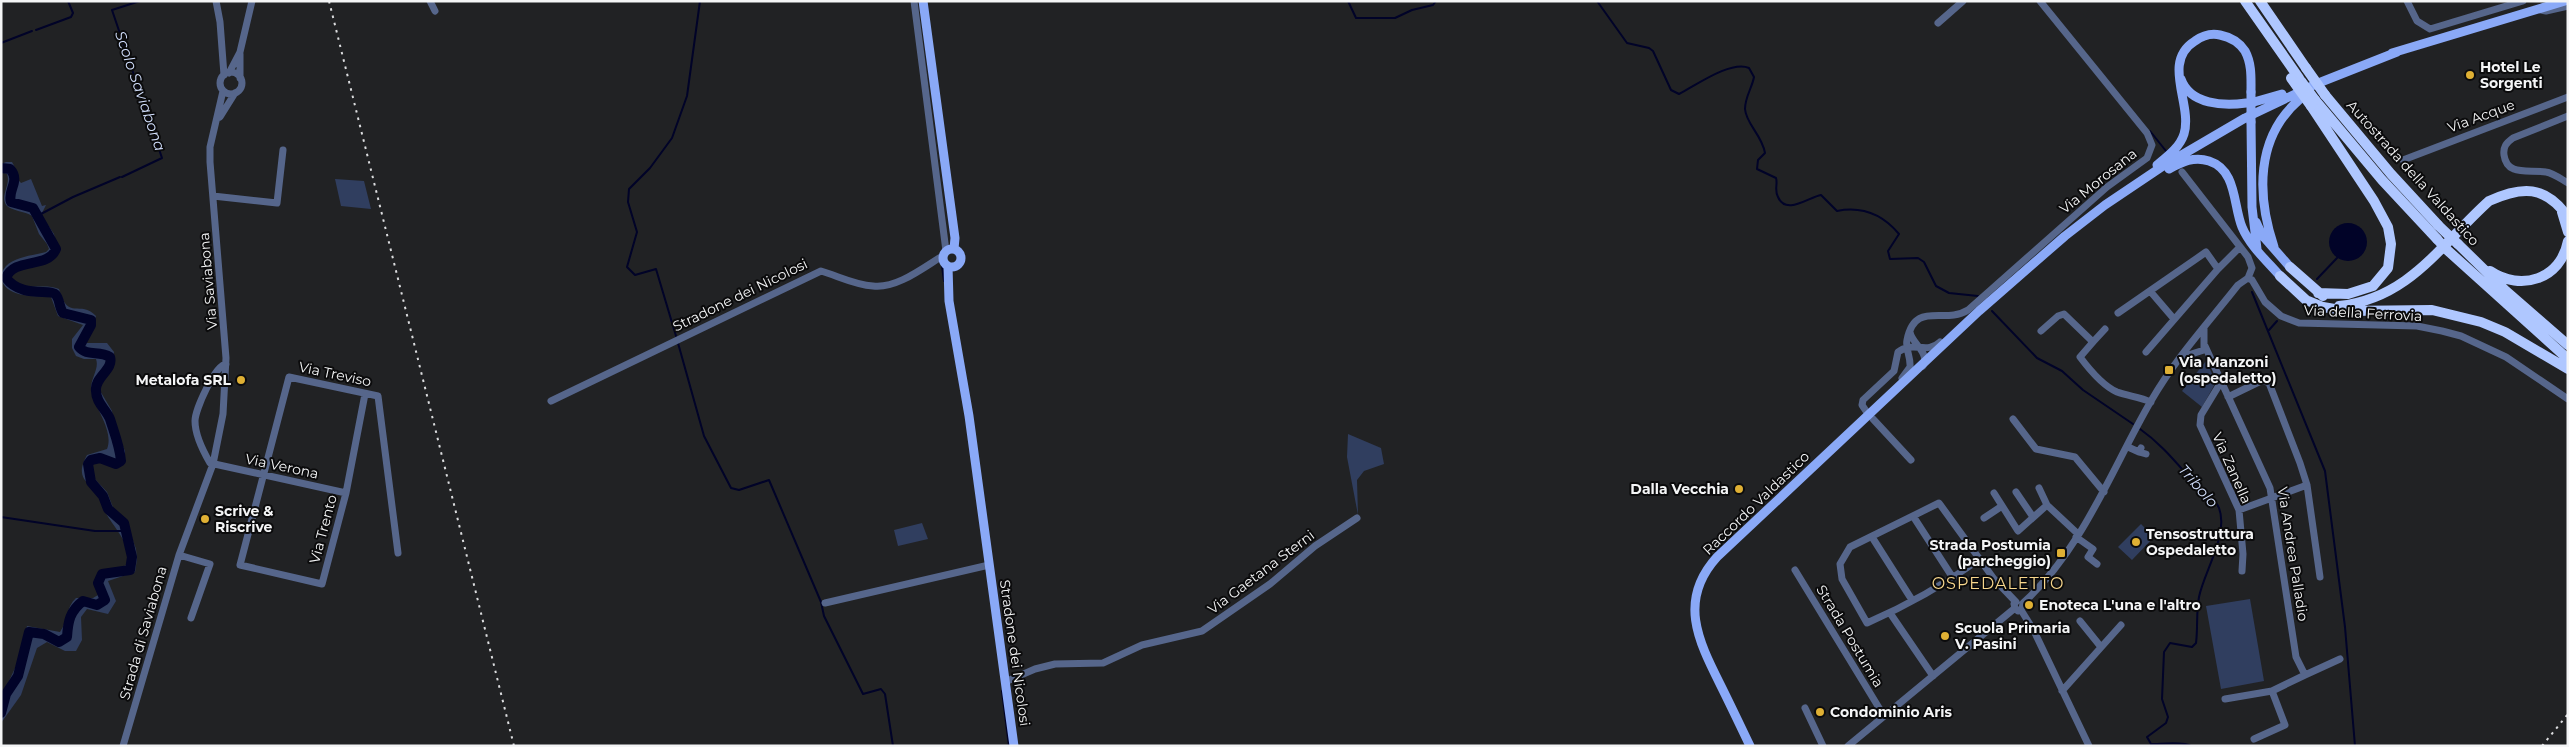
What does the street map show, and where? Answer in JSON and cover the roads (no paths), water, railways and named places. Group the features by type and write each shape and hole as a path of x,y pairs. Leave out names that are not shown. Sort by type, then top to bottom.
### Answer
{"highway":[{"path":"2245,1 2313,103 2388,227 2391,244 2388,268 2373,286 2348,294 2318,294"},
{"name":"Autostrada della Valdastico","path":"2260,1 2306,68 2326,90 2391,174 2438,225 2506,291 2568,345"},
{"name":"Autostrada della Valdastico","path":"2313,103 2446,249 2568,359"},
{"path":"2323,307 2358,304 2388,293 2406,281 2489,201 2505,194 2530,190 2546,195 2560,206 2568,217"},
{"path":"2560,206 2568,232"},
{"path":"2461,247 2494,273 2512,280 2524,281 2543,277 2553,270 2563,257 2568,241"},
{"path":"2290,267 2318,294 2333,300 2373,298"},
{"path":"2280,276 2306,300 2323,307 2346,311 2432,310 2459,315 2505,332 2568,370"}],"main road":[{"name":"Stradone dei Nicolosi","path":"923,1 955,238 944,260 948,266 948,301 969,416 1014,746"},
{"path":"2319,78 2356,63 2565,1"},
{"path":"2126,190 2182,141 2186,118 2179,74 2180,61 2189,45 2205,36 2221,35 2238,43 2246,53 2251,70 2253,217 2257,250"},
{"path":"2326,90 2397,52"},
{"path":"2126,190 2245,118 2310,87 2397,52"},
{"path":"2179,74 2183,85 2188,91 2203,100 2221,104 2250,103 2292,90"},
{"path":"2274,247 2263,201 2265,159 2274,127 2286,111 2300,99"},
{"path":"2105,205 2183,162 2194,159 2211,162 2222,169 2228,177 2242,228 2257,250 2280,276"},
{"name":"Raccordo Valdastico","path":"1875,412 1924,361 1987,304 2105,205 2126,190"},
{"path":"2253,217 2262,235 2290,267"},
{"name":"Stradone dei Nicolosi","path":"948,252 960,255 960,261 957,265 948,266"},
{"name":"Raccordo Valdastico","path":"1750,746 1698,637 1694,613 1698,590 1706,572 1717,557 1969,325 2016,279"}],"street":[{"path":"216,1 227,74"},
{"path":"217,122 240,88 240,52 252,1"},
{"path":"430,1 434,11"},
{"name":"Stradone dei Nicolosi","path":"551,401 821,271 875,287 900,280 948,252 914,1"},
{"path":"1938,23 1963,1"},
{"name":"Via Morosana","path":"1910,331 1915,321 1922,317 1956,315 1968,310 2107,187 2145,160 2151,151 2152,145 2149,136 2040,1"},
{"path":"2407,1 2417,21 2430,29 2523,1"},
{"path":"2538,9 2546,11 2568,6"},
{"path":"217,122 223,91 220,84 240,52"},
{"path":"227,74 240,78"},
{"path":"223,91 235,93"},
{"name":"Via Acque","path":"2403,160 2568,97"},
{"path":"2557,100 2562,104 2568,103"},
{"path":"2568,116 2512,138 2506,143 2503,152 2506,165 2512,170 2548,172 2568,183"},
{"name":"Via Saviabona","path":"178,556 213,464 223,414 226,364 210,147 217,122"},
{"path":"213,196 277,203 283,150"},
{"path":"1848,746 2019,606 2050,577 2104,492 2151,402 2205,327 2238,285 2248,278 2251,262 2182,172"},
{"path":"2146,352 2218,269 2239,248"},
{"path":"2118,313 2206,252 2218,269"},
{"name":"Via della Ferrovia","path":"2248,278 2252,280 2265,302 2280,316 2299,323 2417,326 2461,336 2506,357 2568,399"},
{"path":"2150,291 2174,319"},
{"path":"1866,411 1862,405 1863,399 1894,371 1896,354 1907,347 1936,346 1987,304"},
{"path":"2041,331 2058,316 2064,314 2093,342"},
{"path":"1910,355 1916,360 1924,361 1969,325"},
{"path":"2181,358 2198,352 2204,345 2205,327"},
{"path":"2105,329 2080,357 2092,372 2116,392 2137,396 2151,402"},
{"path":"1910,331 1924,361"},
{"path":"1910,331 1907,347 1910,355 1908,372 1875,412 1911,460"},
{"path":"2194,342 2201,341 2204,345"},
{"path":"2194,342 2192,348 2210,358"},
{"name":"Via Andrea Palladio","path":"2204,345 2267,478 2272,498 2296,657 2305,675"},
{"path":"213,464 210,463 205,453 195,423 202,399 218,368 226,364"},
{"name":"Via Treviso","path":"265,475 289,377 378,396 398,553"},
{"path":"2228,398 2263,380 2269,382 2307,486 2320,577"},
{"name":"Via Zanella","path":"2221,382 2200,415 2200,425 2239,510 2243,554 2242,571"},
{"name":"Via Trento","path":"265,475 240,565 322,584 346,493 365,394"},
{"path":"2013,419 2036,449 2075,458 2104,492"},
{"path":"2128,447 2142,451"},
{"name":"Via Verona","path":"213,464 346,493"},
{"path":"2239,510 2307,486"},
{"path":"2040,488 2047,504 2077,536 2093,549 2088,557 2097,564"},
{"path":"2016,492 2033,517"},
{"path":"1994,493 2018,531 2047,504"},
{"path":"1980,559 1953,578 1890,613 1867,623 1842,579 1840,572 1846,551 1850,546 1941,503 1980,559 2019,606 2034,631 2089,746"},
{"path":"1984,518 2002,506"},
{"path":"1914,516 1953,578"},
{"name":"Via Gaetana Sterni","path":"1006,682 1035,669 1055,664 1102,662 1142,645 1202,631 1270,584 1315,546 1357,518"},
{"path":"1872,537 1912,600"},
{"name":"Strada di Saviabona","path":"122,746 178,556 210,564 191,618"},
{"name":"Stradone dei Nicolosi","path":"825,603 989,564"},
{"name":"Strada Postumia","path":"1794,570 1884,716"},
{"path":"1890,613 1933,676"},
{"path":"2080,621 2101,647"},
{"path":"2062,691 2122,625"},
{"path":"2225,699 2272,690 2340,659"},
{"path":"2254,739 2285,726 2272,690"},
{"path":"1805,708 1822,746"}],"waterway":[{"path":"36,30 71,17 73,13 68,1"},
{"name":"Scolo Saviabona","path":"122,177 162,158 112,10 140,1"},
{"path":"676,336 656,269 635,275 627,267 637,232 628,202 629,189 650,168 672,138 687,96 700,1"},
{"name":"Tribolo","path":"1348,1 1356,18 1395,18 1412,10 1433,5 1436,1"},
{"name":"Tribolo","path":"1597,1 1627,43 1649,48 1653,51 1671,90 1679,94 1723,71 1741,66 1749,68 1754,77 1745,109 1765,153 1758,160 1757,169 1776,178 1777,194 1782,202 1786,205 1798,204 1821,195 1837,211 1863,211 1879,217 1899,234 1888,251 1890,259 1918,258 1924,262 1936,286 1949,293 1978,296"},
{"path":"1,43 32,31"},
{"path":"2150,131 2166,151"},
{"path":"1,168 10,169 13,173 14,182 10,198 11,202 33,208 56,249 46,259 16,267 6,278 20,289 53,293 56,295 63,313 91,320 91,325 79,347 89,353 110,357 109,366 96,386 96,395 110,419 121,461 116,464 100,458 91,460 88,464 91,482 103,496 108,509 124,523 132,557 130,570 102,574 98,583 105,600 97,605 83,601 70,617 67,637 59,642 44,634 29,632 18,676 6,694 1,713"},
{"name":"Scolo Saviabona","path":"39,215 73,197 120,177"},
{"path":"2317,279 2337,258"},
{"path":"942,266 944,281"},
{"path":"2252,292 2325,471 2345,627 2355,746"},
{"name":"Tribolo","path":"1992,311 2037,358 2062,371 2083,390 2133,424"},
{"path":"2269,330 2277,321"},
{"path":"678,343 704,436 731,488 739,490 769,480 821,602 824,616 863,694 881,689 885,694 893,746"},
{"name":"Tribolo","path":"2140,429 2160,446 2193,482 2217,504 2221,518 2221,529 2215,553 2199,597 2196,643 2192,647 2170,643 2164,652 2162,699 2168,717 2166,723 2147,737 2151,744 2178,743 2191,746"},
{"path":"1,517 95,531 126,531"},
{"path":"1002,691 1009,746"}],"railway":[{"path":"329,1 514,746"},
{"path":"2542,746 2568,714"}],"place":[{"name":"Hotel Le Sorgenti","path":"2470,75"},
{"name":"Via Manzoni (ospedaletto)","path":"2169,370"},
{"name":"Metalofa SRL","path":"241,380"},
{"name":"Dalla Vecchia","path":"1739,489"},
{"name":"Scrive & Riscrive","path":"205,519"},
{"name":"Tensostruttura Ospedaletto","path":"2136,542"},
{"name":"Strada Postumia (parcheggio)","path":"2061,553"},
{"name":"Enoteca L'una e l'altro","path":"2029,605"},
{"name":"Scuola Primaria V. Pasini","path":"1945,636"},
{"name":"Condominio Aris","path":"1820,712"}],"district":[{"name":"OSPEDALETTO","path":"1998,583"}]}
